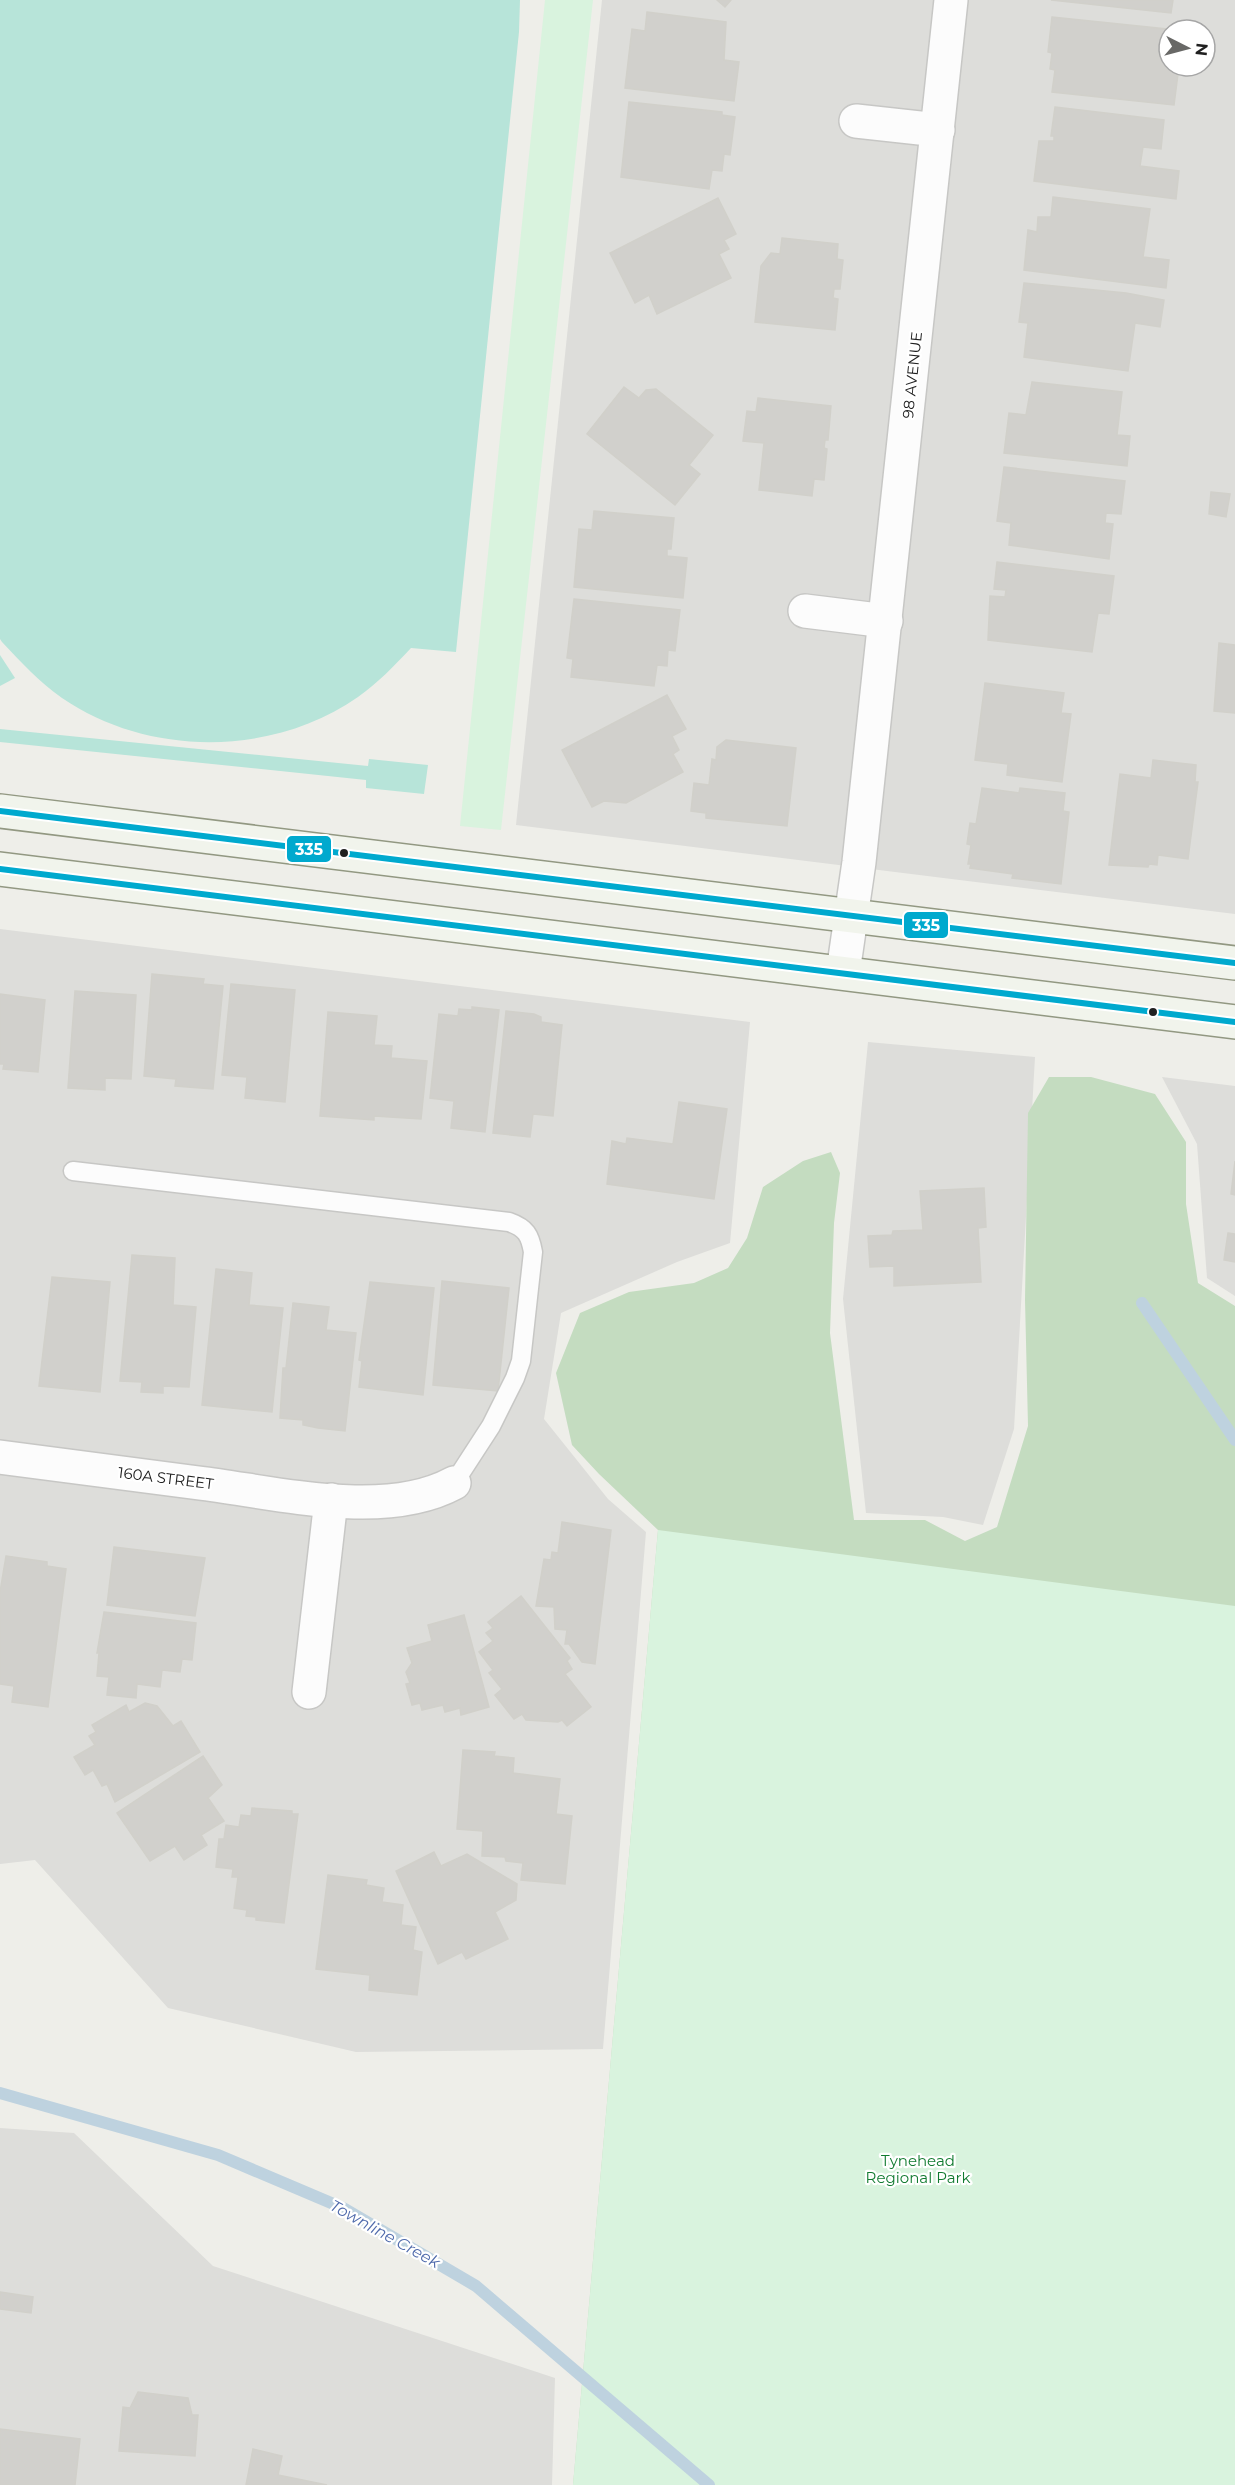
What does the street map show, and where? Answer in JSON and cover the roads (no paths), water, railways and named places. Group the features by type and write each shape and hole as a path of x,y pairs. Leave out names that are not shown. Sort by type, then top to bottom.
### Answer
{"main road":[{"path":"0,811 1235,963"},
{"path":"0,869 1235,1022"}],"street":[{"name":"98 AVENUE","path":"843,972 886,621 951,0"},
{"path":"856,121 938,130"},
{"path":"806,611 886,621"},
{"name":"160A STREET","path":"0,1457 331,1500 397,1500 440,1490 454,1483"},
{"path":"309,1692 331,1500"}],"lane":[{"path":"73,1171 509,1222 522,1227 531,1238 533,1252 521,1361 491,1426 454,1483"}],"waterway":[{"path":"1142,1303 1235,1440"},
{"name":"Townline Creek","path":"0,2093 218,2155 343,2208 476,2286 709,2485"}],"park label":[{"name":"Tynehead Regional Park","path":"918,2168"}]}
